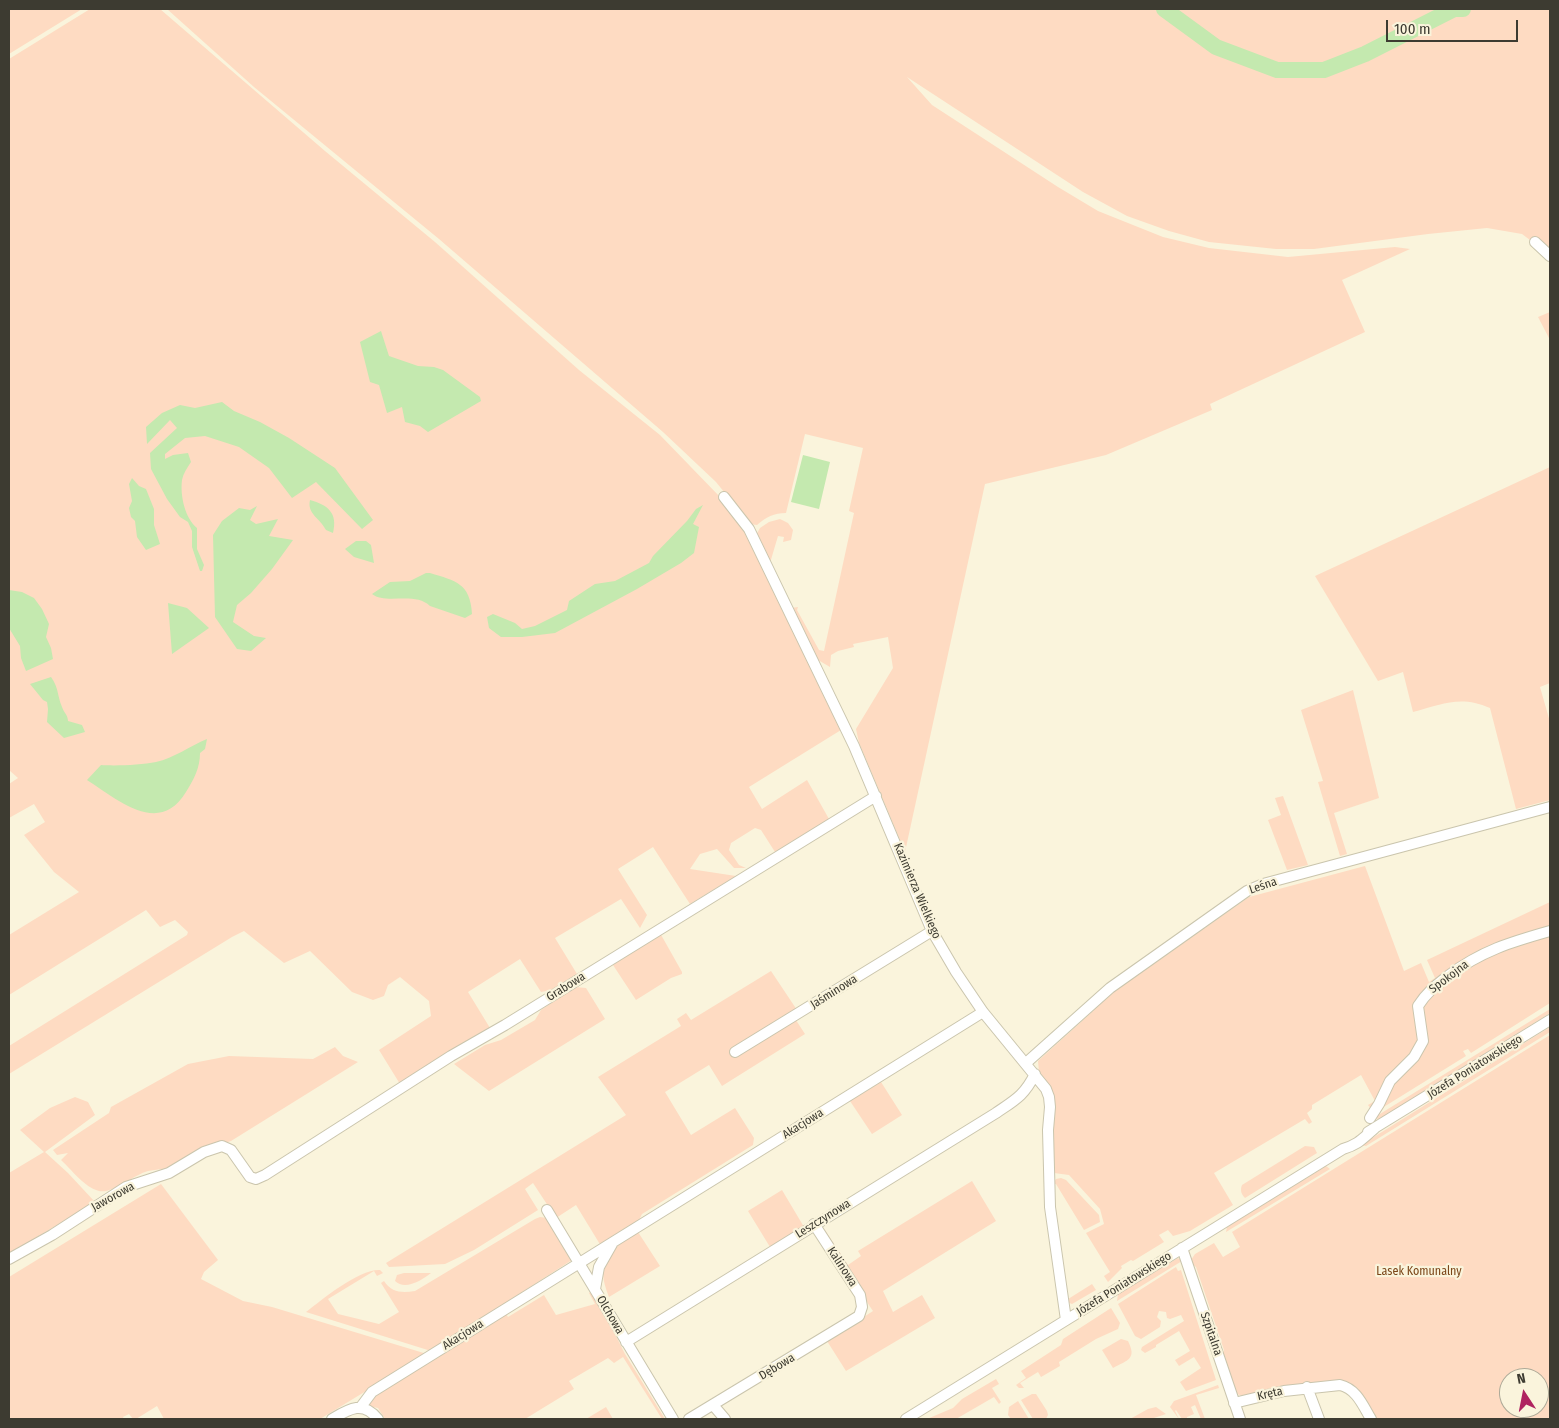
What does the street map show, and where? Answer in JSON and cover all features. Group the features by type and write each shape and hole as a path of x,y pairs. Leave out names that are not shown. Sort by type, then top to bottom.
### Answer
{"street":[{"path":"1535,242 1550,256"},
{"name":"Kazimierza Wielkiego","path":"724,497 749,528 854,746 932,931 956,972 983,1012 1046,1088 1050,1107 1048,1130 1050,1207 1066,1320"},
{"name":"Grabowa","path":"222,1146 231,1150 250,1177 256,1179 265,1176 451,1056 505,1025 876,796"},
{"name":"Leśna","path":"1026,1063 1110,988 1247,891 1270,882 1550,807"},
{"name":"Jaśminowa","path":"735,1052 932,931"},
{"name":"Spokojna","path":"1370,1118 1390,1081 1414,1056 1423,1041 1418,1006 1427,993 1468,961 1482,954 1550,931"},
{"name":"Akacjowa","path":"332,1419 347,1410 360,1408 372,1392 983,1012"},
{"name":"Józefa Poniatowskiego","path":"906,1419 1343,1149 1350,1140 1374,1129 1550,1020"},
{"name":"Leszczynowa","path":"626,1342 996,1113 1028,1089 1035,1074"},
{"name":"Leszczynowa","path":"1021,1096 1046,1088"},
{"name":"Jaworowa","path":"9,1259 52,1235 126,1187 169,1173 204,1152 222,1146"},
{"name":"Olchowa","path":"547,1210 673,1419"},
{"name":"Kalinowa","path":"814,1224 860,1295 862,1302 861,1311"},
{"name":"Akacjowa","path":"594,1289 599,1267 604,1256 610,1246 622,1236"},
{"name":"Szpitalna","path":"1182,1248 1240,1419"},
{"name":"Dębowa","path":"689,1419 854,1320 861,1311"},
{"name":"Kręta","path":"1234,1403 1307,1387 1340,1385 1347,1386 1357,1395 1371,1419"},
{"path":"1307,1387 1319,1419"},
{"path":"713,1405 725,1419"},
{"path":"360,1408 371,1412 378,1419"}],"green space":[{"path":"9,9 82,9 9,54"},
{"path":"90,9 160,9 325,151 435,242 579,370 660,435 738,517 841,730 749,787 762,809 807,780 829,819 775,852 761,830 755,828 731,843 729,850 739,865 746,868 734,868 717,849 700,854 690,869 736,876 690,904 653,847 618,869 647,915 640,928 621,899 555,938 577,974 551,990 541,992 520,959 468,992 490,1028 400,1084 379,1050 431,1016 429,1001 400,977 388,985 384,996 373,1000 352,992 310,951 284,963 244,931 9,1074 9,1046 187,935 188,932 175,920 160,927 146,910 9,995 9,935 79,892 54,872 24,835 45,822 34,804 9,818 9,784 18,778 9,770 9,59"},
{"path":"167,9 1550,9 1550,255 1522,234 1487,228 1314,249 1276,249 1209,242 1169,231 1127,216 1083,192 907,77 932,105 1058,187 1098,211 1163,237 1209,248 1288,257 1395,247 1410,249 1342,280 1365,332 1210,404 1212,410 1106,455 985,484 905,852 859,743 856,729 893,668 888,637 853,644 854,647 838,651 831,655 830,667 813,657 756,535 760,528 769,522 780,519 788,523 793,530 791,540 783,542 784,537 778,536 770,563 791,608 798,607 797,610 819,650 824,651 854,513 849,511 863,448 805,434 786,513 770,516 757,525 750,524 716,482 663,432 439,239 254,87"},
{"path":"1550,312 1550,340 1538,317"},
{"path":"1550,467 1550,683 1540,687 1550,722 1550,800 1516,809 1490,708 1480,704 1461,701 1413,712 1403,672 1378,681 1315,576"},
{"path":"1353,690 1379,798 1334,813 1347,854 1340,856 1318,782 1323,781 1301,710"},
{"path":"1283,796 1308,865 1287,870 1268,820 1281,815 1275,798"},
{"path":"1365,866 1404,971 1421,963 1429,982 1435,978 1427,960 1550,902 1550,1003 1471,1053 1468,1049 1463,1051 1466,1056 1374,1113 1368,1105 1375,1101 1361,1075 1312,1105 1312,1109 1307,1113 1312,1122 1309,1124 1305,1119 1214,1173 1233,1205 1190,1231 1173,1236 1168,1230 1159,1235 1164,1242 1121,1266 1122,1268 1108,1282 1104,1276 1110,1272 1086,1233 1104,1224 1100,1209 1069,1175 1054,1173 1052,1118 1039,1072 1038,1061 1115,991 1249,897"},
{"path":"660,933 682,974 671,978 636,1000 613,965"},
{"path":"771,971 797,1010 792,1014 805,1034 722,1086 709,1065 665,1092 691,1135 735,1108 754,1138 753,1145 642,1214 639,1220 601,1246 576,1205 556,1218 533,1183 525,1189 538,1210 474,1250 445,1264 389,1267 386,1263 626,1115 598,1077 681,1026 677,1019 686,1013 691,1020"},
{"path":"575,987 586,988 605,1019 489,1091 454,1064 485,1045 501,1040 535,1020 541,1010"},
{"path":"1550,1009 1550,1013 1379,1120 1375,1117"},
{"path":"1550,1027 1550,1032 1366,1146 1361,1145"},
{"name":"Lasek Komunalny","path":"1550,1035 1550,1419 1376,1419 1360,1392 1348,1384 1242,1396 1235,1393 1222,1355 1224,1350 1196,1267 1192,1264 1191,1260 1195,1254 1214,1243 1223,1257 1240,1247 1232,1232"},
{"path":"335,1047 343,1056 358,1062 231,1141 171,1167 140,1174 110,1190 99,1191 88,1186 61,1160 68,1153 57,1155 53,1150 109,1113 111,1107 188,1064 229,1056 313,1059"},
{"path":"881,1082 902,1115 872,1134 850,1101"},
{"path":"75,1097 88,1102 95,1115 45,1152 95,1202 9,1254 9,1173 44,1152 20,1130 50,1108"},
{"path":"1305,1146 1314,1147 1317,1153 1245,1198 1241,1190 1242,1185"},
{"path":"1326,1166 1330,1169 1226,1232 1227,1227"},
{"path":"1056,1179 1066,1180 1099,1215 1100,1222 1084,1230 1056,1184 1053,1184"},
{"path":"972,1181 996,1221 883,1291 893,1312 922,1295 935,1318 846,1371 827,1341 873,1311 837,1257 823,1227 848,1265 861,1256 858,1251"},
{"path":"161,1184 218,1260 204,1272 201,1279 243,1301 272,1307 427,1354 320,1419 164,1419 157,1406 136,1419 133,1419 129,1414 123,1417 124,1419 9,1419 9,1277"},
{"path":"782,1190 804,1227 770,1247 748,1211"},
{"path":"540,1217 547,1218 575,1258 431,1351 306,1312 352,1279 371,1271 380,1270 383,1273 377,1276 374,1271 328,1299 338,1314 379,1324 399,1312 381,1283 384,1281 394,1290 415,1291"},
{"path":"638,1232 660,1266 609,1297 603,1274 607,1257 619,1245"},
{"path":"1178,1258 1182,1261 1117,1301 1118,1294"},
{"path":"1176,1267 1178,1271 1181,1270 1216,1380 1186,1391 1180,1382 1201,1368 1194,1357 1179,1366 1175,1360 1190,1351 1179,1331 1145,1353 1141,1350 1142,1347 1184,1321 1181,1315 1170,1319 1167,1318 1166,1312 1159,1311 1157,1317 1161,1321 1160,1327 1141,1339 1135,1336 1118,1304"},
{"path":"404,1273 431,1273 408,1285 399,1284 395,1281 397,1275"},
{"path":"1092,1284 1096,1290 1072,1304 1065,1301"},
{"path":"593,1290 625,1354 665,1419 662,1419 623,1357 614,1363 608,1358 569,1381 574,1389 525,1419 385,1419 378,1408 368,1406 372,1396 505,1312 508,1317 544,1295 556,1315 595,1304 589,1293"},
{"path":"1111,1308 1120,1323 1118,1329 1096,1339 1059,1362 1060,1366 1041,1377 1038,1372 1020,1383 1024,1388 1019,1388 1016,1385 1026,1378 1021,1371 1061,1345 1063,1339"},
{"path":"1121,1339 1128,1341 1132,1352 1127,1361 1113,1368 1102,1350"},
{"path":"996,1379 999,1384 992,1388 1001,1402 999,1404 994,1397 956,1419 927,1419 953,1408 962,1399"},
{"path":"1218,1385 1219,1388 1196,1395 1205,1419 1201,1419 1195,1405 1191,1407 1194,1414 1187,1417 1187,1419 1182,1419 1176,1410 1179,1419 1170,1407 1174,1401"},
{"path":"1036,1394 1047,1411 1046,1419 1033,1419 1021,1400"},
{"path":"1018,1401 1029,1419 1011,1419 1008,1415 1009,1407"},
{"path":"606,1407 613,1419 586,1419"},
{"path":"1156,1407 1166,1414 1151,1419 1130,1419 1148,1409"}],"shaded area":[{"path":"381,331 389,356 418,366 434,367 443,370 480,397 481,401 428,432 420,426 405,422 402,407 387,413 379,385 370,382 360,342"},
{"path":"222,402 234,411 260,422 289,438 335,468 373,520 362,529 316,482 292,498 269,468 239,447 205,436 185,438 165,454 165,459 173,455 188,453 191,462 185,471 182,493 186,513 197,528 197,549 204,565 202,571 200,571 192,547 192,531 188,522 180,517 167,499 151,469 150,453 177,428 170,420 147,444 146,427 162,413 180,405 195,408"},
{"path":"803,455 830,462 819,509 791,502"},
{"path":"132,478 139,486 146,489 154,509 154,525 160,544 146,550 137,537 135,521 131,517 129,508 132,501 129,484"},
{"path":"310,500 327,507 333,515 333,533 326,530 312,512"},
{"path":"703,505 693,524 699,527 694,553 681,563 637,589 555,633 522,637 501,637 489,628 487,617 493,614 515,623 522,629 535,626 567,610 569,601 595,584 615,581 649,563 653,556 696,509"},
{"path":"257,506 250,520 256,524 278,519 269,536 293,540 272,569 251,593 237,605 233,622 254,636 266,638 251,651 237,649 215,617 213,535 222,521 239,508 250,510"},
{"path":"356,541 366,541 371,545 374,563 354,557 345,549"},
{"path":"426,573 447,578 460,585 468,596 472,614 465,618 430,606 417,599 385,598 372,594 390,582 410,581"},
{"path":"9,590 22,592 34,598 49,624 46,637 53,659 26,671 21,658 20,646 9,628"},
{"path":"168,603 187,608 209,628 172,654"},
{"path":"51,677 68,721 82,725 85,732 64,738 47,722 47,702 43,700 30,684"},
{"path":"207,739 205,749 200,753 196,773 186,792 175,805 163,812 151,813 138,810 124,804 87,780 101,765 156,762 169,758"}],"waterway":[{"path":"1164,9 1216,47 1277,70 1324,70 1365,54 1454,9 1463,9"}]}
